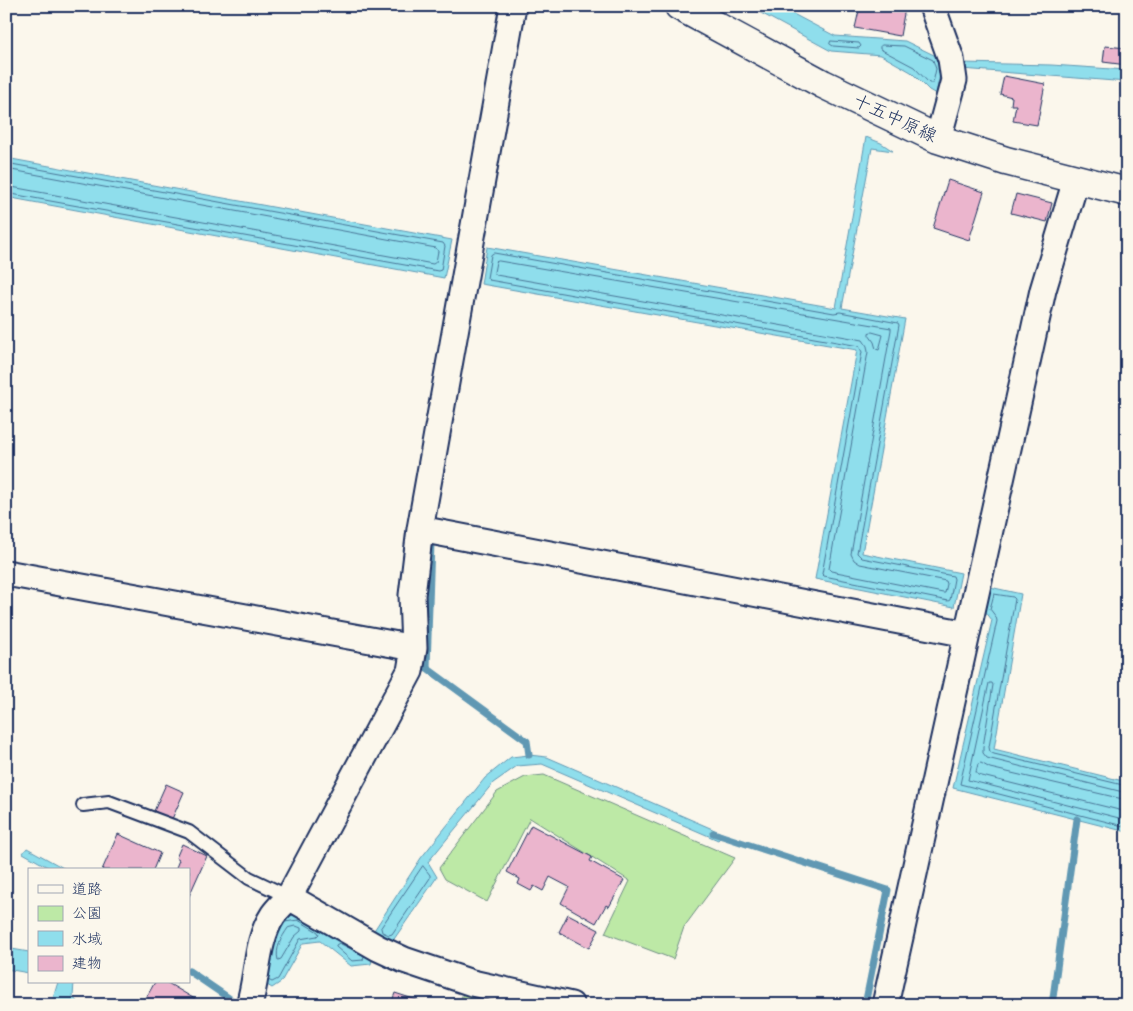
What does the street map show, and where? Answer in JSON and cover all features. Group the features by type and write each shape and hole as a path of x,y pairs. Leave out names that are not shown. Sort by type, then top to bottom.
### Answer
{"main road":[{"name":"十五中原線","path":"679,6 824,84 938,138 1006,161 1127,192"}],"street":[{"path":"249,1005 254,989 261,942 273,915 289,897 410,671 414,648 412,595 420,529 513,6"},
{"path":"932,6 951,59 954,80 938,138"},
{"path":"885,1005 1043,290 1076,180"},
{"path":"420,529 967,634"},
{"path":"6,573 414,648"},
{"path":"289,897 378,948 404,960 472,982 571,1005"}],"lane":[{"path":"83,805 109,802 189,832 249,878 289,897"}],"green space":[{"path":"544,775 735,858 684,927 673,959 605,933 630,881 530,818 487,902 445,879 439,868 497,792 525,777"},
{"path":"464,990 528,1005 459,1005"}],"water":[{"path":"748,6 778,6 835,36 905,41 938,57 941,69 936,94 929,90 911,72 881,55 831,51"},
{"path":"963,63 1051,65 1127,70 1127,82 962,69"},
{"path":"866,137 881,143 893,151 872,148 842,308 905,319 862,553 961,573 954,607 815,579 857,350 481,284 487,247 836,308"},
{"path":"6,158 452,240 444,278 6,197"},
{"path":"990,587 1021,594 994,749 1127,782 1127,832 953,788 992,620 985,611"},
{"path":"529,755 547,757 724,834 718,840 542,764 517,766 493,783 428,862 437,877 392,942 373,932 421,858 485,778 511,757"},
{"path":"27,848 63,868 49,868 23,853"},
{"path":"299,914 373,954 371,964 351,966 320,941 303,943 281,982 272,988 262,982 280,918"},
{"path":"6,948 28,952 28,973 6,969"},
{"path":"57,984 74,984 73,997 80,1005 51,1005"}],"building":[{"path":"860,6 896,6 905,8 900,36 855,28"},
{"path":"1105,46 1127,48 1127,65 1103,62"},
{"path":"1004,76 1045,84 1037,125 1013,121 1016,105 1011,105 1012,97 1000,94"},
{"path":"948,180 984,192 969,240 933,228"},
{"path":"1016,194 1052,203 1047,222 1011,213"},
{"path":"166,784 184,792 172,819 154,811"},
{"path":"531,825 592,857 590,861 624,880 609,907 606,905 596,923 561,903 569,887 550,877 543,891 534,886 531,891 518,884 520,879 507,872"},
{"path":"118,834 160,853 154,868 103,868"},
{"path":"182,844 207,856 190,894 190,868 176,868 179,860 176,858"},
{"path":"568,914 599,930 589,948 559,932"},
{"path":"154,984 169,984 205,1005 157,1005 146,998"},
{"path":"395,993 432,1005 385,1005 386,1002 391,1004"}],"waterway":[{"path":"431,542 427,668 527,741 529,755"},
{"path":"1052,1005 1077,819"},
{"path":"713,833 888,890 865,1005"},
{"path":"190,972 233,1001 243,1005"}]}
